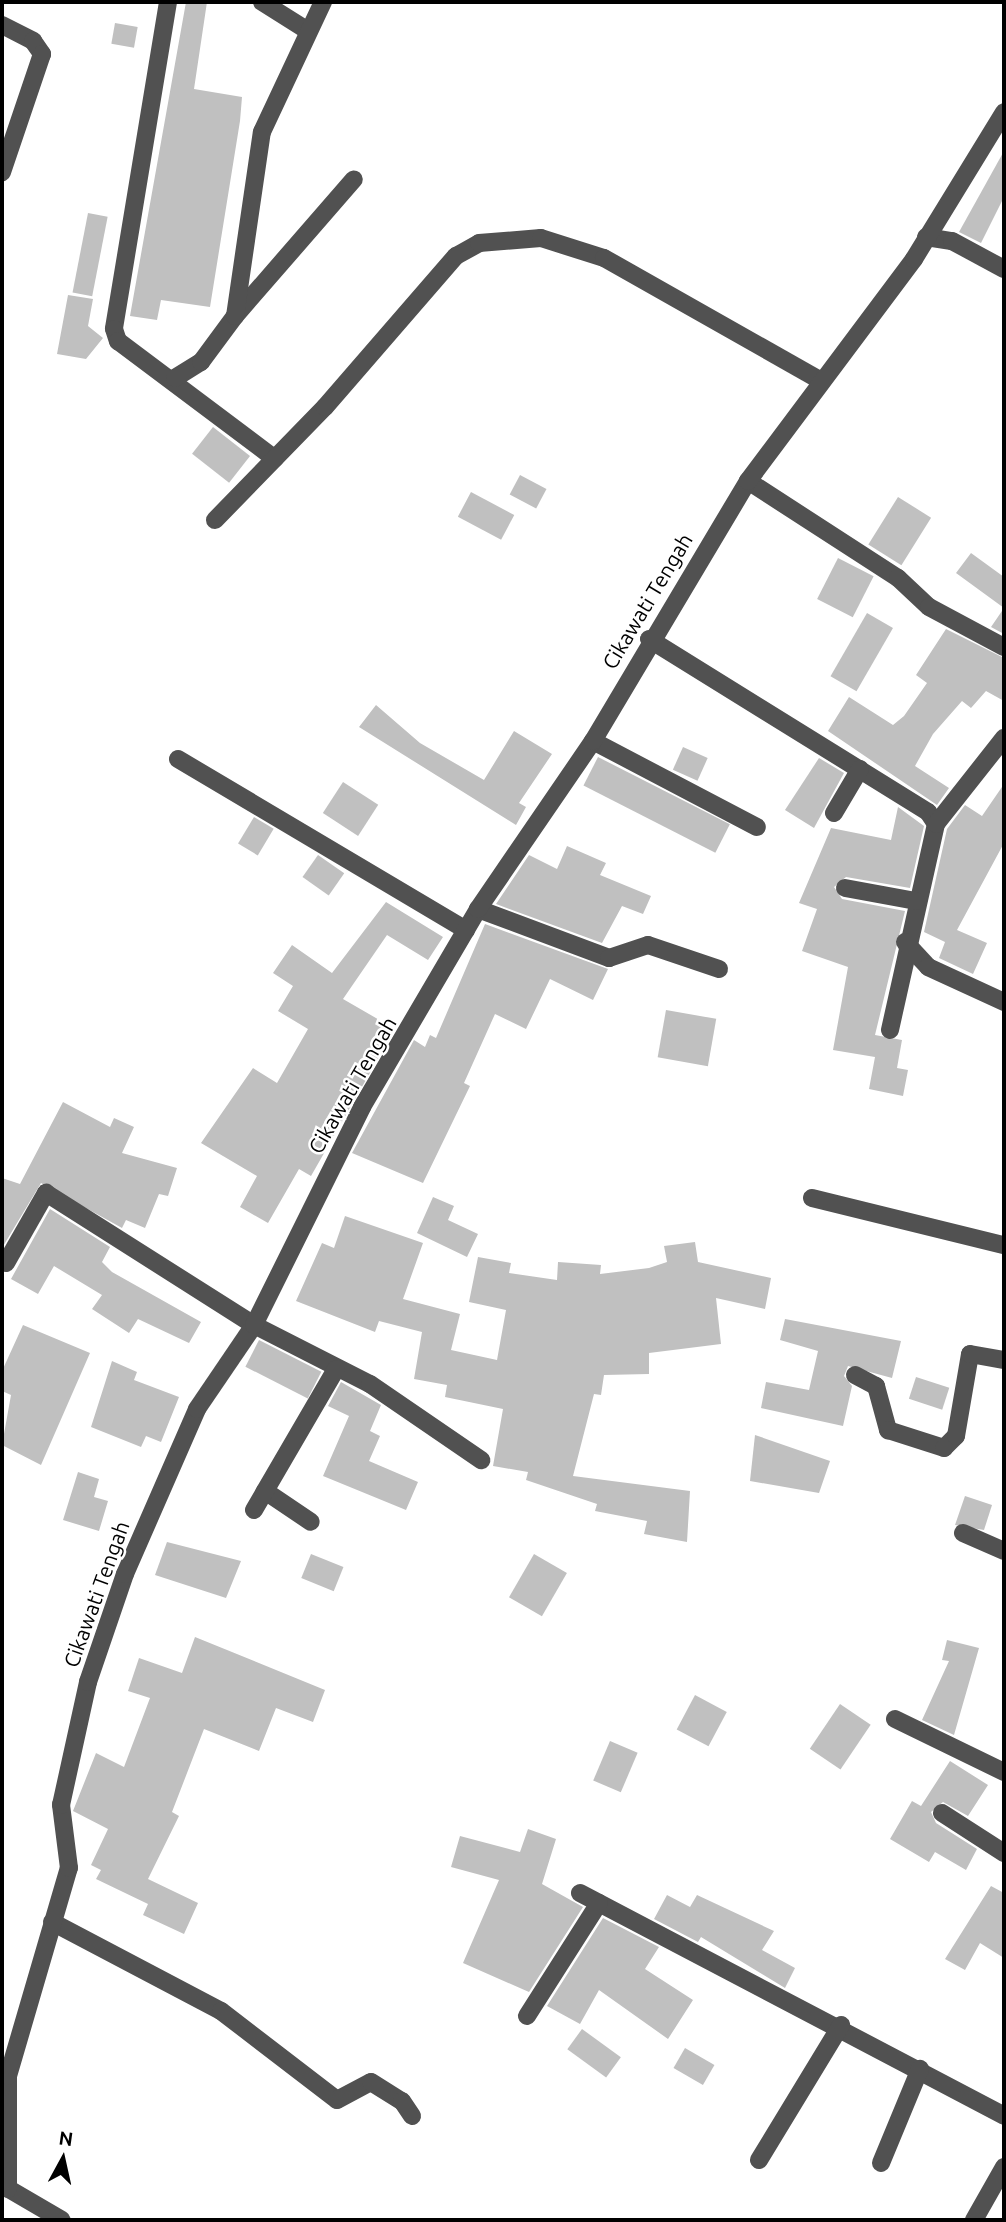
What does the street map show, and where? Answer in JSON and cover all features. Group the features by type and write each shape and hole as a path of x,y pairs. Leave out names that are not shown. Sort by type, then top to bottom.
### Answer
{"street":[{"path":"150,2 164,21"},
{"path":"168,2 114,329 129,349 175,378 275,459"},
{"path":"262,2 305,29"},
{"path":"235,316 262,132 305,29 324,2"},
{"path":"2,25 33,41 42,54 4,164"},
{"name":"Cikawati Tengah","path":"5,2187 8,2076 69,1868 61,1805 92,1670 125,1574 197,1409 254,1325 362,1107 478,909 593,741 649,639 748,481 926,237 1004,111"},
{"path":"175,378 201,362 235,316 354,179"},
{"path":"215,520 275,459 456,256 508,237 541,238 604,258 821,381"},
{"path":"926,237 952,241 1004,269"},
{"path":"748,481 898,578 929,607 1004,648"},
{"path":"649,639 860,769 936,824"},
{"path":"890,1030 905,942 936,824 1004,738"},
{"path":"593,741 757,827"},
{"path":"178,759 466,930"},
{"path":"834,813 860,769"},
{"path":"845,888 916,901"},
{"path":"478,909 609,958 648,945 719,969"},
{"path":"905,942 928,967 1004,1002"},
{"path":"6,1263 46,1193 254,1325 394,1399 397,1409 452,1436 481,1460"},
{"path":"812,1198 1004,1245"},
{"path":"855,1375 876,1386 888,1430 944,1448 956,1436 970,1354 1004,1360"},
{"path":"254,1510 336,1369"},
{"path":"265,1491 311,1522"},
{"path":"963,1533 1004,1551"},
{"path":"895,1719 1004,1772"},
{"path":"942,1813 1004,1853"},
{"path":"580,1893 841,2025 1004,2116"},
{"path":"527,2016 599,1903"},
{"path":"52,1922 221,2011 337,2100 371,2082 402,2101 412,2116"},
{"path":"759,2160 841,2025"},
{"path":"881,2163 920,2069"},
{"path":"974,2220 1004,2167"},
{"path":"5,2187 62,2220"}],"building":[{"path":"186,2 207,2 194,89 242,97 240,121 210,307 161,300 157,320 130,316"},
{"path":"115,23 138,27 134,48 111,44"},
{"path":"1004,151 1004,197 981,243 959,232"},
{"path":"88,213 108,217 92,296 73,293"},
{"path":"68,295 93,299 88,326 103,338 86,359 57,354"},
{"path":"213,427 250,456 229,483 192,454"},
{"path":"520,475 546,489 536,509 510,494"},
{"path":"471,492 514,515 501,540 458,517"},
{"path":"898,497 931,518 901,565 868,544"},
{"path":"971,553 1004,577 1004,608 956,573"},
{"path":"838,558 874,576 853,617 817,599"},
{"path":"1004,608 1004,634 991,627"},
{"path":"867,613 893,628 856,691 830,676"},
{"path":"946,629 1004,658 1004,701 986,691 971,708 962,701 933,734 915,766 949,788 937,805 828,731 849,697 893,725 904,716 927,683 916,675"},
{"path":"376,705 420,743 484,780 514,731 552,754 519,803 526,807 516,825 359,727"},
{"path":"683,747 708,758 697,781 673,770"},
{"path":"598,757 730,824 715,853 583,786"},
{"path":"819,758 844,773 814,828 785,810"},
{"path":"343,782 378,805 358,836 323,813"},
{"path":"1004,784 1004,843 957,930 987,943 973,974 939,958 945,942 924,932 947,829 965,805 982,816"},
{"path":"898,807 924,826 910,888 846,877 834,887 842,899 905,911 875,1035 902,1040 897,1068 908,1070 903,1096 869,1089 875,1057 833,1050 848,967 802,951 817,909 799,903 831,828 891,840"},
{"path":"254,817 274,829 258,855 238,844"},
{"path":"567,846 606,863 600,875 651,896 643,914 622,906 602,943 496,904 529,855 557,869"},
{"path":"318,855 344,873 329,895 303,877"},
{"path":"386,902 443,937 428,960 387,935 343,999 395,1029 311,1176 299,1169 268,1223 240,1207 257,1176 201,1143 253,1068 277,1083 308,1029 278,1011 293,986 273,973 292,945 332,973"},
{"path":"485,924 608,969 593,1000 550,979 526,1029 495,1014 464,1083 470,1086 423,1183 352,1153 414,1040 425,1047 430,1035 436,1038"},
{"path":"666,1010 716,1019 708,1066 658,1057"},
{"path":"63,1102 110,1127 114,1118 134,1127 122,1153 177,1168 168,1196 159,1194 145,1228 126,1220 122,1228 41,1183 2,1248 2,1178 20,1184"},
{"path":"433,1197 454,1206 448,1220 478,1234 467,1257 417,1233"},
{"path":"50,1209 110,1247 102,1262 112,1272 201,1322 189,1343 138,1319 129,1333 92,1309 102,1295 54,1266 38,1294 11,1279"},
{"path":"345,1216 423,1243 403,1299 460,1314 451,1350 497,1360 506,1310 469,1302 478,1257 511,1263 509,1273 557,1280 558,1262 601,1265 600,1274 649,1268 667,1262 664,1246 695,1242 698,1262 771,1278 765,1309 716,1298 721,1344 649,1353 649,1374 604,1375 601,1395 594,1394 573,1476 690,1491 687,1542 644,1534 647,1521 595,1511 597,1504 526,1480 528,1472 493,1466 503,1409 445,1397 447,1385 414,1379 422,1332 379,1321 375,1332 296,1301 322,1243 334,1248"},
{"path":"785,1319 901,1341 892,1378 848,1366 844,1376 852,1386 843,1426 761,1408 766,1382 809,1390 818,1351 780,1340"},
{"path":"23,1325 90,1353 41,1465 2,1445 11,1395 2,1391 2,1371"},
{"path":"259,1340 321,1372 308,1399 245,1367"},
{"path":"112,1361 137,1372 134,1380 179,1397 161,1442 146,1436 141,1447 91,1427"},
{"path":"916,1377 949,1388 942,1410 909,1399"},
{"path":"341,1382 381,1405 370,1431 380,1436 369,1461 418,1482 406,1510 323,1476 349,1416 328,1406"},
{"path":"755,1435 830,1461 819,1493 750,1481"},
{"path":"78,1472 99,1479 94,1497 108,1501 99,1531 63,1520"},
{"path":"965,1496 992,1505 984,1530 955,1525"},
{"path":"167,1542 241,1561 226,1598 155,1575"},
{"path":"311,1554 343,1567 334,1591 301,1578"},
{"path":"534,1554 567,1573 542,1616 509,1597"},
{"path":"195,1637 325,1690 313,1722 276,1708 259,1751 204,1729 172,1812 179,1816 148,1879 198,1903 184,1934 143,1915 148,1904 96,1879 101,1870 91,1865 108,1829 73,1811 96,1753 124,1767 150,1698 128,1691 139,1658 182,1673"},
{"path":"947,1640 979,1648 954,1735 922,1720 949,1661 942,1660"},
{"path":"695,1695 727,1712 708,1746 677,1729"},
{"path":"840,1704 871,1725 840,1769 810,1749"},
{"path":"610,1741 638,1753 621,1792 593,1781"},
{"path":"950,1761 988,1785 968,1816 943,1802 931,1812 936,1823 977,1849 966,1870 935,1852 929,1862 890,1839 912,1801 921,1806"},
{"path":"528,1829 556,1839 542,1884 583,1907 529,1992 463,1963 499,1880 451,1867 460,1836 520,1852"},
{"path":"991,1886 1004,1893 1004,1958 980,1943 965,1970 945,1959"},
{"path":"667,1895 690,1907 697,1895 774,1931 762,1950 795,1968 785,1988 701,1937 698,1942 654,1919"},
{"path":"603,1918 659,1947 645,1969 693,2000 668,2039 599,1990 580,2024 547,2006"},
{"path":"582,2029 621,2057 606,2077 567,2049"},
{"path":"685,2048 714,2065 703,2085 674,2068"}]}
